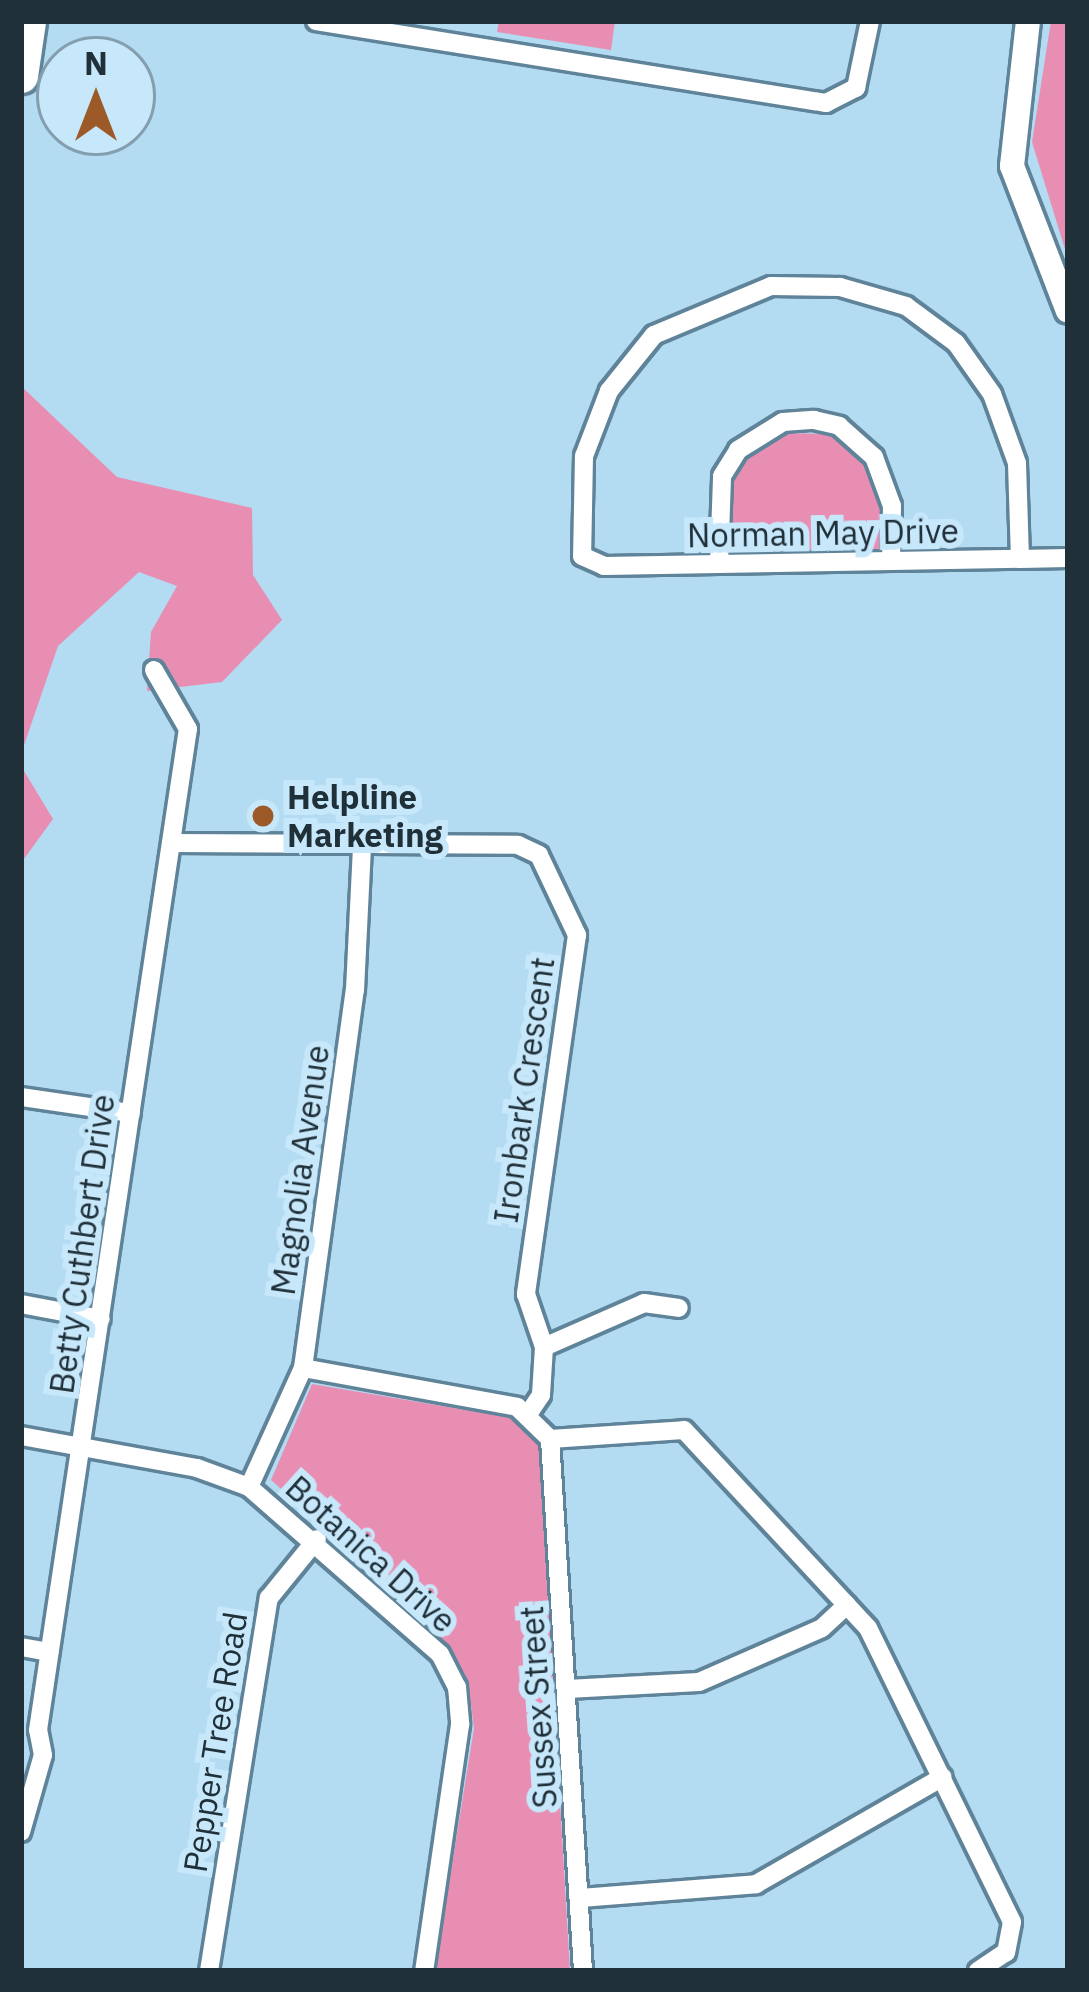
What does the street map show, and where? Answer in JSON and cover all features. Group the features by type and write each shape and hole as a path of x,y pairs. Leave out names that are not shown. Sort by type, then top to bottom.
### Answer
{"highway":[{"path":"21,76 29,21"}],"main road":[{"path":"1028,21 1012,166 1068,310"}],"street":[{"path":"316,21 826,104 856,88 870,21"},
{"name":"Norman May Drive","path":"1020,559 1017,464 992,394 956,343 906,306 840,287 771,286 654,335 609,391 584,456 582,556 604,566 719,565 891,561 1020,559 1068,558"},
{"path":"719,565 722,476 738,450 783,422 814,419 839,426 874,458 892,506 891,561"},
{"name":"Betty Cuthbert Drive","path":"21,1832 43,1755 50,1652 188,729 154,670"},
{"name":"Ironbark Crescent","path":"172,843 362,848 518,845 539,855 577,934 526,1294 544,1347 541,1395 527,1416"},
{"name":"Magnolia Avenue","path":"249,1487 303,1368 355,990 362,848"},
{"path":"21,1097 131,1113"},
{"path":"544,1347 644,1303 679,1308"},
{"path":"21,1304 101,1318"},
{"path":"303,1368 517,1406 550,1439 684,1430 847,1605 885,1655 1012,1922 1006,1952 978,1971"},
{"name":"Botanica Drive","path":"21,1436 249,1487 317,1539 424,1635 457,1687 460,1726 424,1971"},
{"name":"Sussex Street","path":"550,1439 583,1971"},
{"name":"Pepper Tree Road","path":"208,1971 268,1598 317,1539"},
{"path":"567,1689 699,1682 822,1628 847,1605"},
{"path":"21,1647 50,1652"},
{"path":"580,1898 756,1884 943,1777"}],"shaded area":[{"path":"499,21 615,21 611,50 497,32"},
{"path":"1051,21 1068,21 1068,259 1032,142"},
{"path":"21,386 117,477 252,508 253,575 282,620 222,682 147,691 151,632 177,586 139,572 58,646 21,754"},
{"path":"780,433 831,434 860,449 879,492 883,552 727,554 735,470"},
{"path":"21,766 53,819 21,863"},
{"path":"312,1384 513,1418 539,1446 570,1971 435,1971 474,1728 468,1682 431,1622 271,1480"}],"place":[{"name":"Helpline Marketing","path":"263,816"}]}
